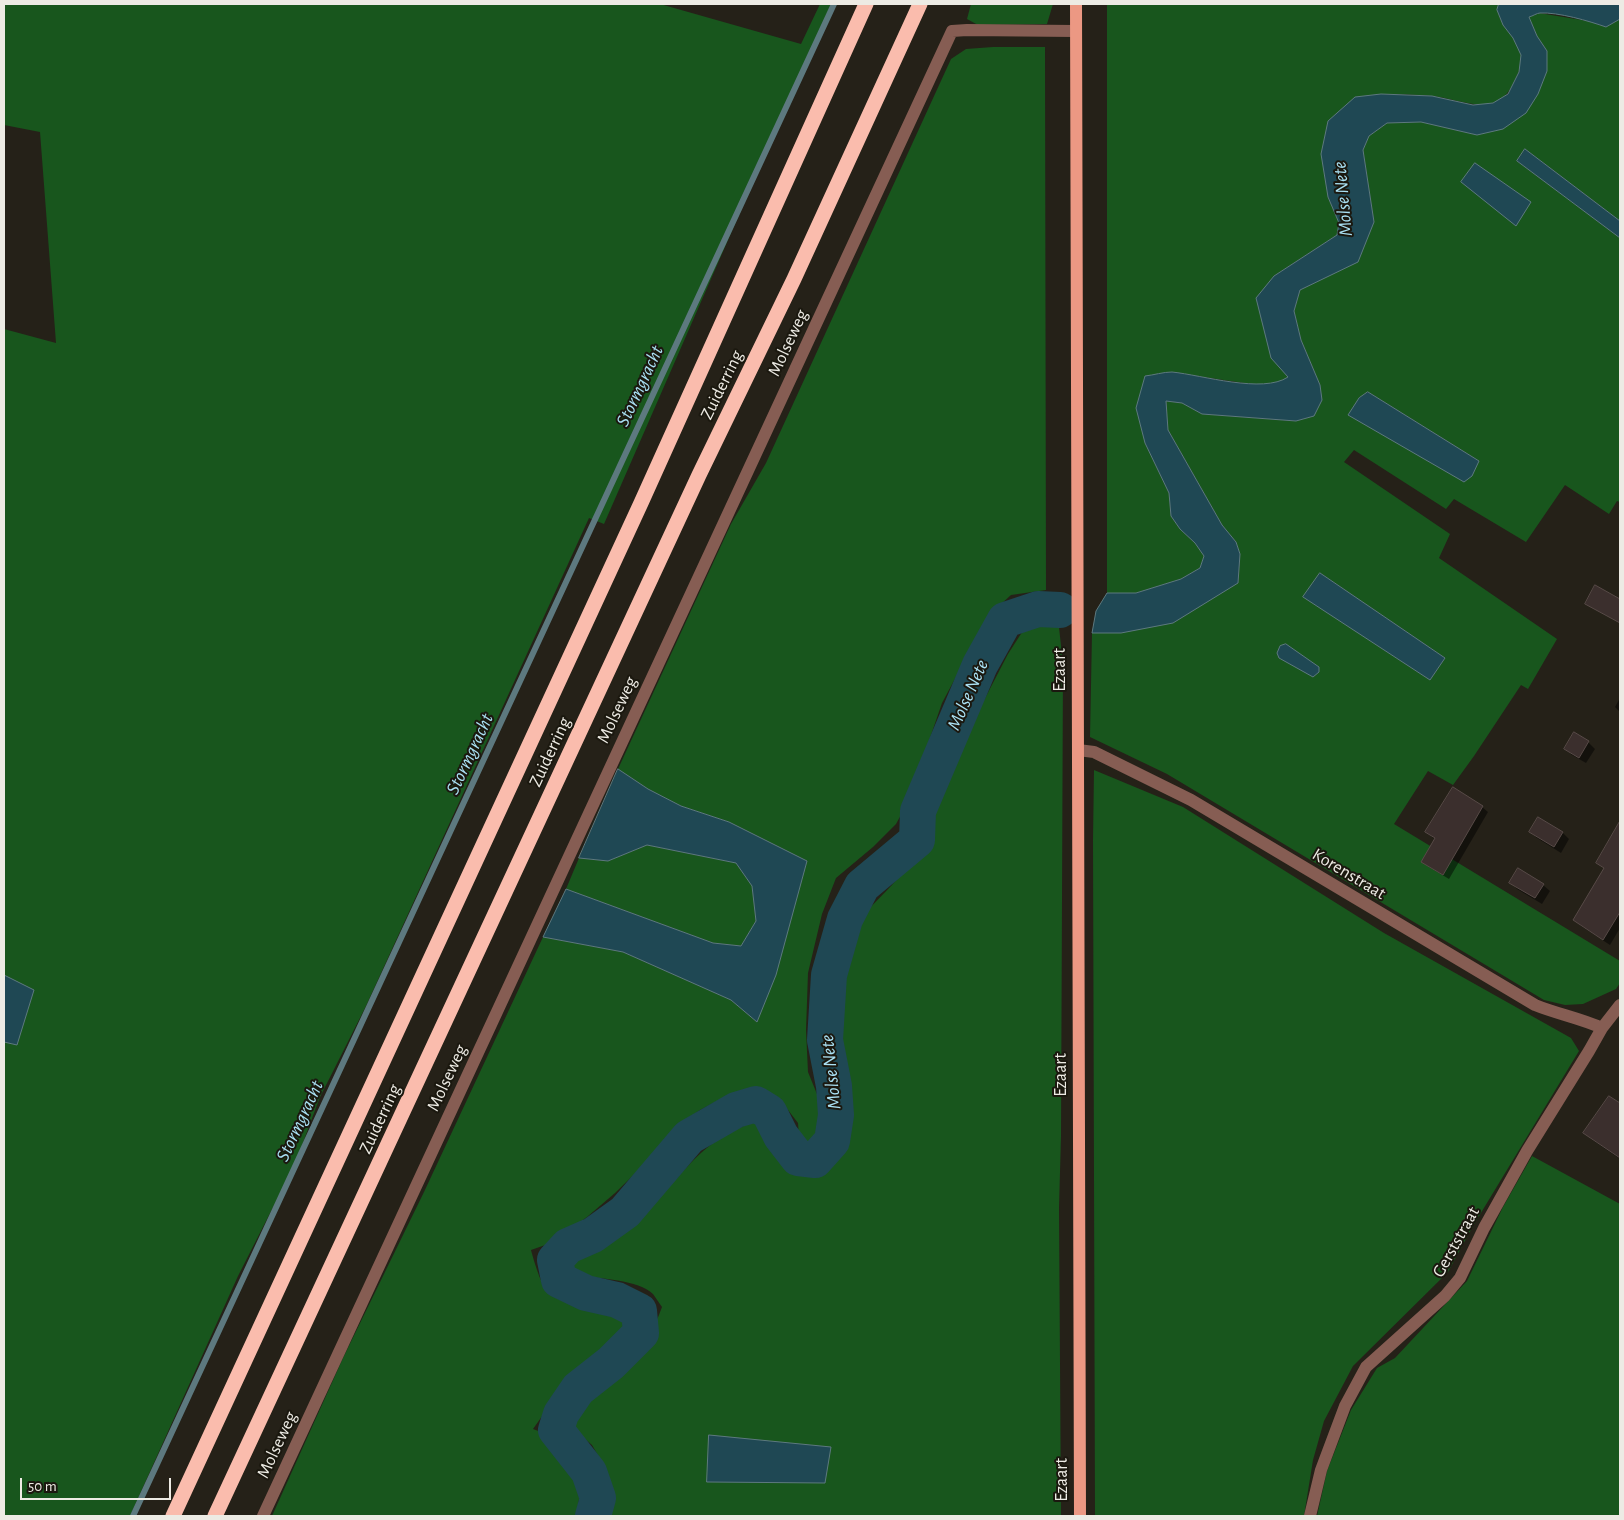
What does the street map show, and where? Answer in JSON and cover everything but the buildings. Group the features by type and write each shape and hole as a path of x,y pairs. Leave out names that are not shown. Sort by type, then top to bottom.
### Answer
{"highway":[{"name":"Zuiderring","path":"173,1516 632,521 866,4"},
{"name":"Zuiderring","path":"215,1516 695,484 794,279 920,4"}],"main road":[{"path":"1076,4 1076,31"},
{"name":"Ezaart","path":"1076,31 1080,1516"}],"street":[{"name":"Molseweg","path":"263,1516 952,32 967,30 1076,31"},
{"name":"Korenstraat","path":"1078,750 1094,752 1191,800 1535,1005 1558,1014 1584,1020 1602,1028"},
{"name":"Gerststraat","path":"1310,1516 1321,1470 1345,1406 1366,1367 1444,1296 1460,1278 1484,1228 1527,1151 1602,1028 1620,1005"}],"green space":[{"path":"4,4 660,4 801,44 820,4 831,4 604,524 589,518 366,1006 320,1097 295,1164 238,1276 130,1516 4,1516 4,329 56,343 40,132 4,125"},
{"path":"971,4 1053,4 1047,24 978,25 967,19"},
{"path":"1107,4 1499,4 1500,18 1516,42 1521,55 1518,74 1513,84 1505,95 1497,101 1487,104 1465,103 1425,95 1381,94 1328,197 1339,223 1337,235 1274,276 1288,377 1280,383 1258,385 1169,372 1145,443 1169,493 1171,516 1204,556 1200,568 1181,579 1136,593 1107,593"},
{"path":"1539,13 1588,21 1606,27 1620,19 1620,221 1525,149 1517,161 1620,238 1620,502 1617,501 1609,514 1565,485 1526,542 1454,499 1446,509 1354,450 1344,462 1450,534 1439,558 1557,639 1528,689 1521,685 1453,785 1428,771 1394,824 1620,961 1620,983 1616,989 1583,1004 1565,1005 1544,1000 1167,774 1090,737 1092,633 1121,633 1238,583 1240,554 1236,542 1222,525 1168,430 1166,401 1182,403 1202,414 1295,421 1313,416 1320,385 1301,340 1294,311 1300,290 1323,278 1374,222 1363,150 1369,136 1387,123 1421,122 1477,135 1547,51 1537,36 1529,17","holes":["1368,392 1479,461 1349,416 1359,398","1320,573 1445,658 1430,680 1304,597"]},
{"path":"1045,47 1046,590 1011,595 989,615 942,703 908,802 896,824 873,847 836,878 822,914 808,973 806,1030 808,1072 819,1099 819,1128 814,1142 810,1146 799,1137 798,1123 778,1097 764,1093 744,1094 719,1100 700,1110 676,1127 655,1154 587,1217 551,1243 531,1250 543,1285 553,1296 575,1305 623,1317 628,1322 619,1336 599,1355 574,1371 533,1429 541,1432 578,1472 580,1494 576,1516 272,1516 343,1358 424,1192 543,937 623,952 731,1000 757,1022 807,861 729,822 681,806 648,789 618,769 731,524 766,463 951,59 966,49"},
{"path":"1043,617 1058,618 1063,664 1059,1208 1061,1516 603,1516 609,1488 603,1464 592,1445 575,1430 571,1417 587,1398 618,1371 638,1349 654,1325 662,1307 647,1289 618,1280 580,1276 571,1264 571,1255 576,1250 590,1247 617,1230 644,1205 673,1171 677,1178 713,1143 745,1125 758,1121 790,1163 813,1170 827,1163 836,1155 842,1139 848,1092 839,1069 837,1024 845,968 861,917 924,849 939,803 968,731 1008,654 1026,626"},
{"path":"1094,770 1183,807 1384,933 1571,1038 1579,1051 1473,1226 1448,1272 1353,1366 1324,1421 1313,1460 1304,1516 1095,1516"},
{"path":"647,845 736,863 752,886 756,921 741,946 713,943 566,889 579,858 608,861"},
{"path":"1532,1156 1620,1204 1620,1516 1317,1516 1327,1471 1351,1410 1377,1368 1395,1358 1467,1281 1503,1207"}],"water":[{"path":"1499,4 1620,4 1620,19 1606,27 1564,15 1539,13 1529,17 1537,36 1547,51 1547,71 1538,94 1526,113 1503,129 1477,135 1421,122 1387,123 1369,136 1363,150 1374,222 1358,262 1300,290 1294,311 1301,340 1320,385 1322,400 1314,416 1296,421 1202,414 1182,403 1166,401 1168,430 1222,525 1236,542 1240,554 1238,583 1173,623 1121,633 1092,633 1096,611 1107,593 1136,593 1181,579 1200,568 1204,556 1171,516 1169,493 1145,443 1136,408 1145,376 1172,372 1248,384 1277,382 1288,377 1271,358 1256,298 1274,276 1337,235 1339,223 1328,197 1321,154 1328,121 1355,97 1381,94 1432,96 1473,105 1493,103 1508,94 1519,72 1521,55 1513,38 1503,25 1497,10"},
{"path":"1525,149 1620,221 1620,238 1517,161"},
{"path":"1475,163 1531,202 1516,226 1461,182"},
{"path":"1368,392 1479,461 1472,476 1464,482 1348,415 1359,398"},
{"path":"1320,573 1445,658 1430,680 1303,597"},
{"path":"1286,644 1319,667 1319,672 1313,677 1279,658 1277,653 1280,646"},
{"path":"618,769 648,789 681,806 729,822 807,861 776,975 757,1022 731,1000 623,952 543,937 566,889 713,943 741,946 756,921 752,886 736,863 647,845 608,861 579,858"},
{"path":"4,975 34,990 17,1045 4,1042"},
{"path":"709,1435 831,1447 825,1483 707,1482"}],"waterway":[{"name":"Stormgracht","path":"133,1516 834,4"},
{"name":"Molse Nete","path":"593,1516 598,1498 589,1472 556,1430 561,1414 578,1389 611,1363 641,1333 639,1311 617,1300 586,1293 559,1280 555,1260 568,1246 593,1235 625,1212 689,1137 736,1110 756,1104 769,1112 781,1136 798,1158 815,1160 832,1141 836,1115 834,1086 825,1040 829,975 845,919 862,886 917,840 918,811 980,665 1005,620 1038,609 1060,610"}]}
